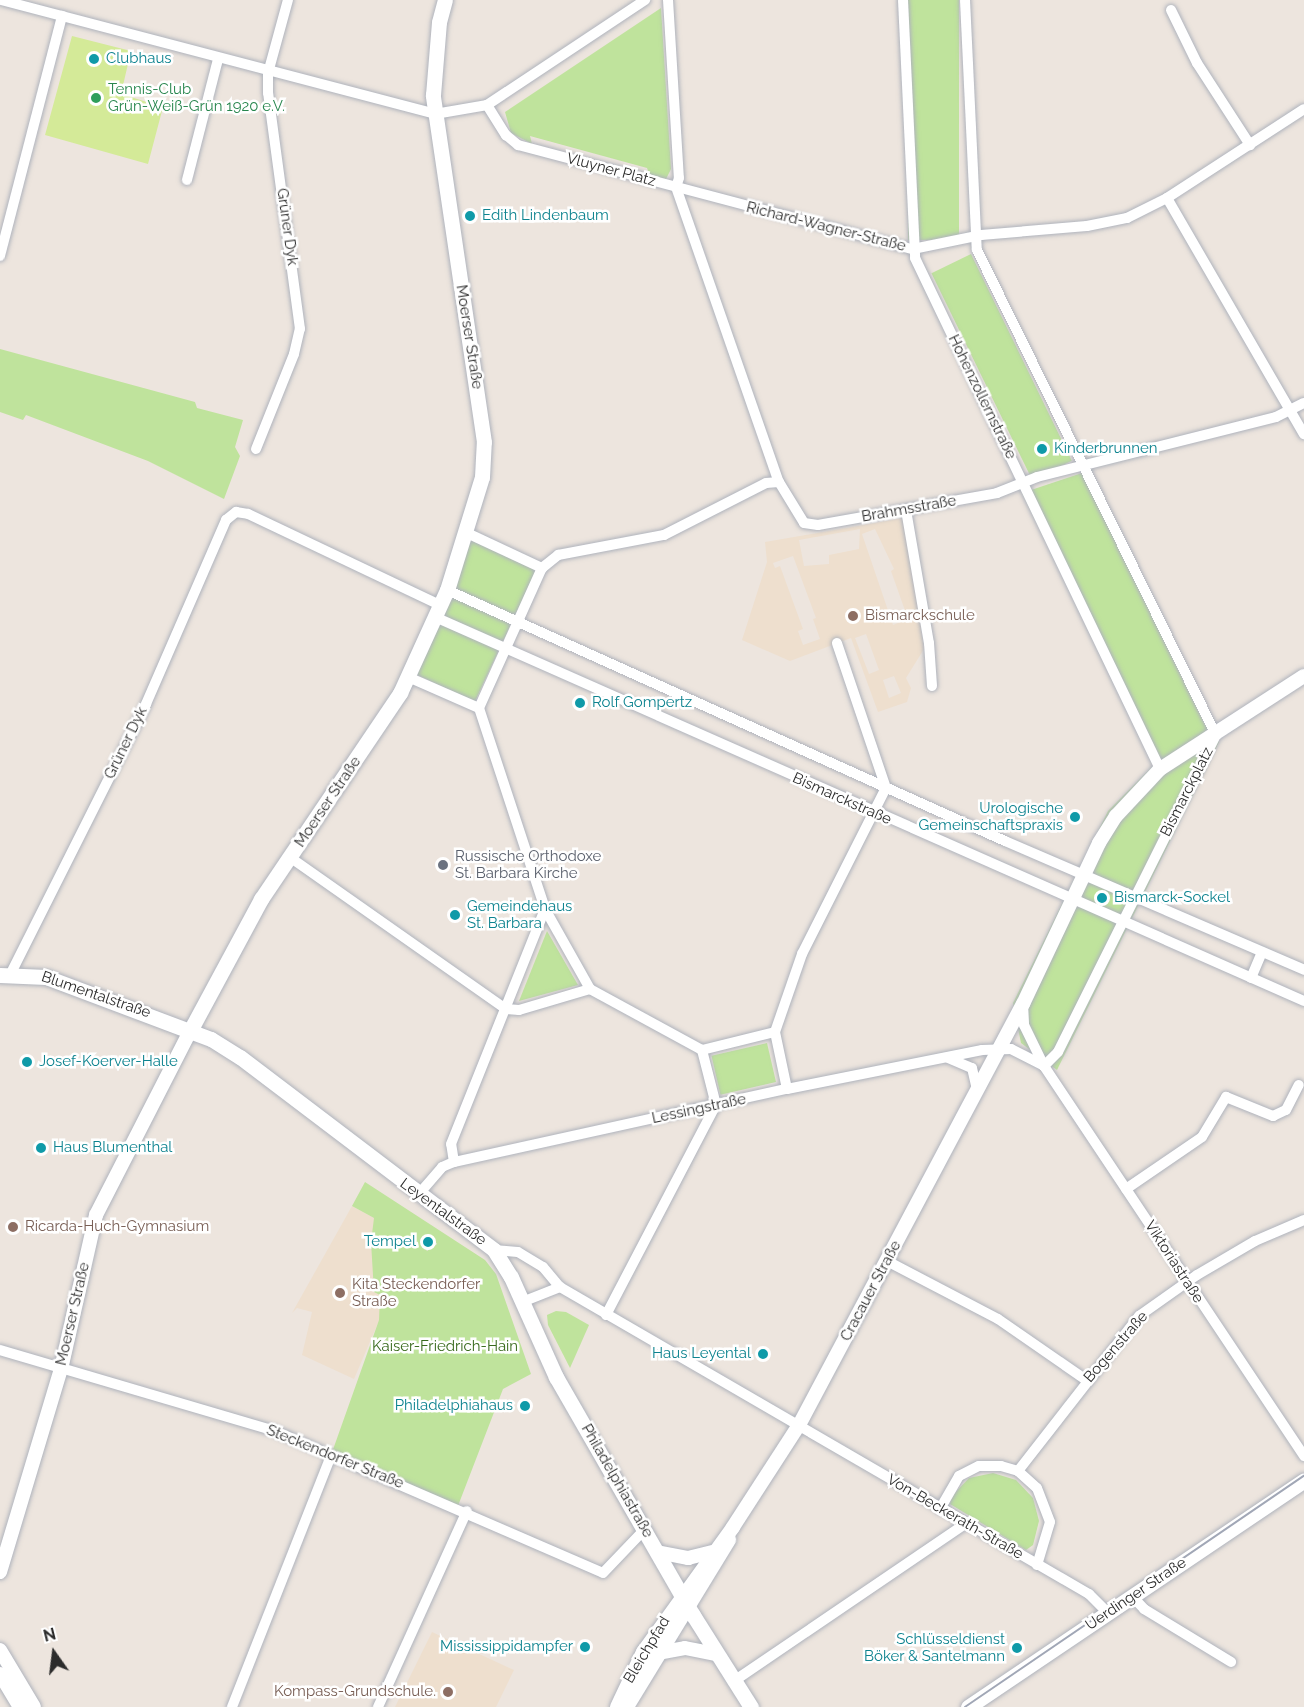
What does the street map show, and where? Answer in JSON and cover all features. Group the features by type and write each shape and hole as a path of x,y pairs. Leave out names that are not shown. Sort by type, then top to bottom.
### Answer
{"main road":[{"name":"Moerser Straße","path":"191,1029 244,927 381,725 408,677 447,590 467,533 482,477 484,442 435,114 439,22 445,0"},
{"name":"Blumentalstraße","path":"6,974 46,977 191,1029"},
{"name":"Leyentalstraße","path":"191,1029 240,1057 418,1195 494,1250"},
{"name":"Philadelphiastraße","path":"494,1250 522,1302 556,1377 645,1529 689,1610 751,1707"},
{"name":"Uerdinger Straße","path":"968,1707 1304,1480"}],"street":[{"path":"1,0 268,73 435,114 487,105 645,0"},
{"name":"Grüner Dyk","path":"256,449 294,354 300,328 268,93 268,73 288,0"},
{"name":"Vluyner Platz","path":"487,105 506,135 518,145 676,187 679,178 668,0"},
{"name":"Hohenzollernstraße","path":"903,0 913,249 1160,769"},
{"path":"965,0 976,250 1216,735 1304,676"},
{"path":"1171,10 1197,63 1250,145"},
{"path":"0,256 62,16"},
{"path":"187,180 218,59"},
{"name":"Richard-Wagner-Straße","path":"676,187 913,249 974,237 1103,224 1140,213 1304,109"},
{"path":"676,187 779,482 766,483 664,535 558,555 543,568 479,708 545,909 590,989 702,1050 775,1032"},
{"path":"1167,198 1304,434"},
{"name":"Brahmsstraße","path":"779,482 804,523 818,525 997,493 1024,481 1291,412 1304,403"},
{"path":"906,510 930,643 932,686"},
{"name":"Grüner Dyk","path":"6,974 141,714 226,520 236,512"},
{"name":"Bismarckstraße","path":"236,512 293,534 506,650 1304,1001"},
{"path":"467,533 543,568"},
{"name":"Bismarckstraße","path":"447,590 1083,876 1304,970"},
{"name":"Bismarckstraße","path":"837,643 886,788"},
{"path":"408,677 479,708"},
{"name":"Bismarckplatz","path":"999,1049 1074,899 1083,876 1116,816 1160,769 1216,735"},
{"name":"Bismarckplatz","path":"1044,1066 1058,1052 1216,735"},
{"path":"787,1089 775,1032 802,954 875,814 886,788"},
{"path":"291,858 506,1009 519,1010 590,989"},
{"path":"418,1195 442,1167 454,1162 452,1144 545,909"},
{"path":"1251,978 1262,952"},
{"name":"Viktoriastraße","path":"1023,1004 1024,1025 1044,1066 1304,1456"},
{"name":"Moerser Straße","path":"0,1572 61,1369 96,1215 191,1029"},
{"name":"Viktoriastraße","path":"999,1049 1026,1054 1044,1066"},
{"name":"Lessingstraße","path":"454,1162 787,1089 945,1057 999,1049"},
{"name":"Cracauer Straße","path":"689,1610 733,1527 799,1425 999,1049"},
{"path":"606,1315 716,1105 702,1050"},
{"path":"945,1057 972,1068 977,1090"},
{"path":"1126,1189 1202,1137 1226,1097 1273,1116 1286,1110 1299,1085"},
{"name":"Bogenstraße","path":"1018,1471 1086,1380 1140,1316 1186,1281 1255,1241 1304,1220"},
{"name":"Leyentalstraße","path":"494,1250 518,1252 543,1267 560,1287 799,1425"},
{"path":"887,1261 998,1319 1086,1380"},
{"path":"522,1302 560,1287"},
{"name":"Steckendorfer Straße","path":"0,1350 275,1431 330,1458 467,1511 603,1573 645,1529"},
{"name":"Von-Beckerath-Straße","path":"799,1425 965,1524 1089,1594 1108,1613"},
{"path":"232,1707 330,1458"},
{"path":"940,1509 959,1476 979,1466 1001,1466 1018,1471 1037,1488 1050,1522 1037,1565"},
{"path":"378,1707 467,1511"},
{"path":"734,1681 965,1524"},
{"name":"Cracauer Straße","path":"682,1595 733,1527"},
{"path":"657,1552 688,1558 712,1552"},
{"name":"Bleichpfad","path":"617,1707 643,1652 682,1595"},
{"path":"1132,1596 1144,1609 1231,1662"},
{"name":"Bleichpfad","path":"627,1707 689,1610"},
{"path":"663,1652 685,1648 717,1654"},
{"path":"0,1650 34,1707"},
{"path":"0,1674 20,1707"}],"shaded area":[{"name":"Bismarckschule","path":"904,518 924,649 906,678 911,688 907,702 878,712 851,638 790,661 742,640 767,562 765,542","holes":["860,529 859,549 829,555 829,564 804,566 799,540","875,529 894,569 891,571 908,619 893,625 862,534","793,556 816,618 813,619 820,639 803,645 798,631 803,629 780,566 775,568 773,563","866,634 879,670 869,674 855,638","894,676 901,693 889,698 883,680"]},
{"name":"Kita Steckendorfer Straße","path":"352,1206 374,1218 374,1291 379,1294 381,1316 354,1379 302,1355 312,1312 297,1308 292,1313"},
{"path":"432,1632 514,1670 496,1707 395,1707"}],"green space":[{"path":"908,0 959,0 959,240 908,240"},
{"path":"661,8 671,169 666,179 650,176 647,168 530,136 532,144 511,133 505,112"},
{"name":"Tennis-Club Grün-Weiß-Grün 1920 e.V.","path":"72,36 131,51 121,94 163,107 148,164 45,135"},
{"path":"971,254 1072,461 1032,480 931,273"},
{"path":"0,349 195,402 197,408 243,420 235,447 240,456 224,499 148,461 26,415 23,420 0,412"},
{"path":"1082,473 1205,725 1219,742 1057,1070 1021,1043 1013,1003 1108,811 1155,764 1022,493"},
{"path":"469,539 536,570 475,702 408,670"},
{"path":"547,931 578,985 519,1001"},
{"path":"767,1043 776,1082 720,1095 711,1056"},
{"name":"Kaiser-Friedrich-Hain","path":"365,1182 485,1260 496,1274 531,1374 503,1389 456,1511 330,1458 379,1320 380,1295 374,1292 371,1242 374,1218 352,1206","holes":["429,1234 437,1244 427,1251 420,1241"]},
{"path":"556,1311 566,1312 589,1325 570,1368 548,1325 547,1315"},
{"path":"993,1473 1016,1480 1033,1498 1039,1521 1033,1545 1026,1550 950,1504 952,1496 969,1478"}],"tram line":[{"path":"965,1707 1304,1476"}],"place":[{"name":"Clubhaus","path":"94,59"},
{"name":"Tennis-Club Grün-Weiß-Grün 1920 e.V.","path":"96,98"},
{"name":"Edith Lindenbaum","path":"470,216"},
{"name":"Kinderbrunnen","path":"1042,449"},
{"name":"Bismarckschule","path":"853,616"},
{"name":"Rolf Gompertz","path":"580,703"},
{"name":"Urologische Gemeinschaftspraxis","path":"1075,817"},
{"name":"Russische Orthodoxe St. Barbara Kirche","path":"443,865"},
{"name":"Bismarck-Sockel","path":"1102,898"},
{"name":"Gemeindehaus St. Barbara","path":"455,915"},
{"name":"Josef-Koerver-Halle","path":"27,1062"},
{"name":"Haus Blumenthal","path":"41,1148"},
{"name":"Ricarda-Huch-Gymnasium","path":"13,1227"},
{"name":"Tempel","path":"428,1242"},
{"name":"Kita Steckendorfer Straße","path":"340,1293"},
{"name":"Haus Leyental","path":"763,1354"},
{"name":"Philadelphiahaus","path":"525,1406"},
{"name":"Mississippidampfer","path":"585,1647"},
{"name":"Schlüsseldienst Böker & Santelmann","path":"1017,1648"},
{"name":"Kompass-Grundschule.","path":"448,1692"}]}
